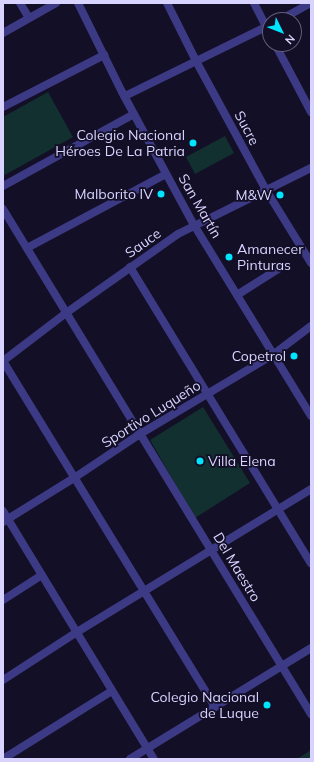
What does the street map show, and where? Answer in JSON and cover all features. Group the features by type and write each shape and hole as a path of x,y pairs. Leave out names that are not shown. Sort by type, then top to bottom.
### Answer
{"street":[{"path":"20,3 29,18"},
{"path":"3,33 56,3"},
{"name":"San Martín","path":"78,3 134,114 194,225 311,416"},
{"name":"Sucre","path":"167,3 196,61 266,190 311,263"},
{"path":"254,3 262,17"},
{"path":"295,12 311,3"},
{"path":"125,96 196,61 262,32"},
{"path":"279,52 311,112"},
{"path":"3,107 104,55"},
{"path":"3,186 134,114"},
{"name":"Sauce","path":"3,361 66,312 178,234 311,168"},
{"path":"27,248 166,174"},
{"name":"Del Maestro","path":"3,210 311,714"},
{"path":"237,295 283,266"},
{"path":"130,267 311,563"},
{"name":"Sportivo Luqueño","path":"5,521 74,478 140,434 274,354 311,326"},
{"path":"3,361 215,706"},
{"path":"3,680 76,632 212,551 311,489"},
{"path":"3,512 5,521 42,575 154,759"},
{"path":"3,600 42,575"},
{"path":"130,759 311,648"},
{"path":"3,759 112,690"}],"green space":[{"path":"48,92 73,137 3,176 3,117"},
{"path":"225,136 234,153 195,174 186,157"},
{"name":"Villa Elena","path":"203,407 250,483 195,518 150,440"},
{"path":"311,750 311,759 297,759"}],"place":[{"name":"Colegio Nacional Héroes De La Patria","path":"193,143"},
{"name":"Malborito IV","path":"161,194"},
{"name":"M&W","path":"280,195"},
{"name":"Amanecer Pinturas","path":"229,257"},
{"name":"Copetrol","path":"294,356"},
{"name":"Villa Elena","path":"200,461"},
{"name":"Colegio Nacional de Luque","path":"267,705"}]}
